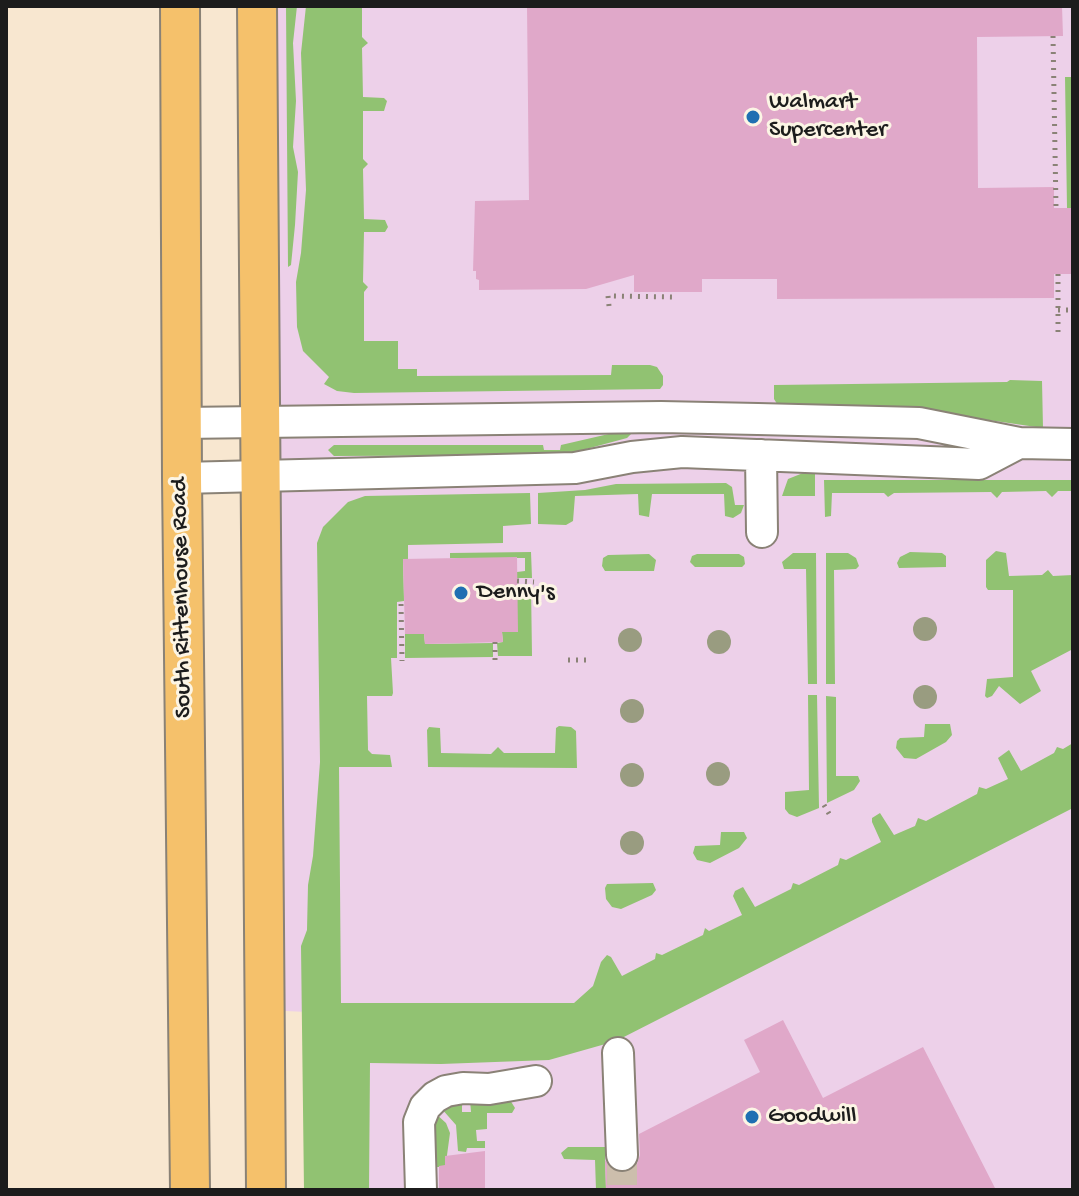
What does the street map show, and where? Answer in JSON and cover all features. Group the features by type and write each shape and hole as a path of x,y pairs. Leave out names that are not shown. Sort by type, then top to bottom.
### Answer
{"main road":[{"name":"South Rittenhouse Road","path":"180,6 181,423 190,1190"},
{"path":"257,6 266,1190"}],"lane":[{"path":"181,423 661,417 919,423 1019,443 1073,444"},
{"path":"182,478 575,468 632,457 682,452 979,464 1019,443"},
{"path":"761,455 762,532"},
{"path":"618,1053 622,1155"},
{"path":"421,1190 419,1122 425,1107 435,1097 463,1088 489,1089 536,1081"}],"path":[{"path":"1053,36 1056,208"},
{"path":"1058,274 1058,336"},
{"path":"609,306 608,296 673,297 673,292"},
{"path":"1058,310 1073,310"},
{"path":"517,581 534,582"},
{"path":"401,604 402,661"},
{"path":"495,642 495,661"},
{"path":"568,660 590,660"},
{"path":"824,805 831,817"}],"shaded area":[{"path":"257,6 1073,6 1073,1190 316,1190 307,1012 264,1010"}],"green space":[{"path":"286,6 297,6 293,43 296,101 293,147 298,172 291,265 288,267"},
{"path":"306,6 362,6 362,37 368,43 362,48 363,97 384,98 387,101 384,111 363,111 363,159 368,164 363,169 364,219 385,220 388,227 385,232 364,232 363,282 368,287 364,292 364,341 398,341 398,369 417,369 417,376 611,375 612,365 650,365 657,367 663,376 660,389 354,393 337,391 324,384 329,377 303,351 297,327 296,282 306,190 301,53"},
{"path":"1065,77 1071,77 1073,208 1067,208"},
{"path":"1042,381 1043,428 927,411 779,407 774,399 774,385"},
{"path":"626,430 632,433 627,438 564,455 334,456 328,450 334,445 543,445 544,450 560,450 561,445"},
{"path":"803,473 815,473 815,496 782,496 788,479"},
{"path":"824,480 1073,480 1073,491 1058,491 1052,497 1046,491 1002,492 997,498 991,492 894,493 888,497 884,493 832,493 831,516 825,517"},
{"path":"726,483 732,487 735,505 744,505 741,513 733,518 725,516 724,494 652,494 649,517 639,515 638,494 575,496 573,521 566,525 538,524 538,493 585,490 616,484"},
{"path":"530,493 531,524 503,526 503,543 408,545 408,559 403,559 404,601 397,602 397,658 391,658 393,693 392,696 367,696 368,750 372,754 390,755 392,767 339,767 341,1003 574,1003 593,986 601,962 607,955 622,976 655,959 656,953 662,955 703,935 705,928 709,931 742,915 733,896 735,891 743,887 755,907 791,889 793,883 799,885 838,865 840,858 846,860 881,842 872,822 872,818 880,813 894,835 915,826 918,818 926,821 977,794 979,787 986,789 1008,779 998,758 1009,750 1021,771 1054,753 1057,747 1063,749 1073,743 1073,808 616,1041 549,1060 370,1063 369,1190 304,1190 301,946 307,930 308,885 320,762 317,543 323,527 348,502 365,496"},
{"path":"996,551 1006,553 1009,576 1042,575 1048,570 1053,576 1073,575 1073,649 1031,671 1041,691 1020,704 999,686 992,696 985,696 987,679 1013,677 1013,590 988,590 986,587 986,560"},
{"path":"531,552 532,578 517,578 517,572 525,571 525,558 450,558 450,553"},
{"path":"910,552 942,553 946,556 946,567 899,568 897,563 900,557"},
{"path":"793,553 816,553 817,684 808,684 806,569 784,569 782,562"},
{"path":"826,553 848,553 856,558 859,566 856,569 834,570 835,684 826,684"},
{"path":"649,554 656,560 654,571 605,571 602,566 603,558 608,555"},
{"path":"739,554 744,557 745,564 742,567 695,567 690,562 692,556"},
{"path":"517,585 531,585 532,656 498,656 497,643 503,642 502,632"},
{"path":"405,634 424,634 425,644 493,643 493,657 405,658"},
{"path":"808,695 817,695 819,808 797,817 785,809 785,792 809,790"},
{"path":"826,696 836,697 836,776 858,776 860,781 854,790 827,803"},
{"path":"925,724 950,724 952,735 946,742 916,759 904,758 896,748 897,741 900,738 924,737"},
{"path":"429,727 440,728 441,753 491,754 498,747 504,753 555,753 556,728 571,727 576,731 577,768 428,767"},
{"path":"721,832 744,832 747,838 739,848 710,863 697,860 693,853 695,846 720,845"},
{"path":"653,883 656,890 652,895 621,909 612,907 606,899 607,884"},
{"path":"462,1099 462,1112 471,1112 470,1100 510,1100 515,1108 512,1113 487,1113 487,1129 476,1130 477,1141 485,1141 485,1148 458,1151 456,1125 441,1108"},
{"path":"436,1114 446,1123 450,1133 445,1170 443,1167 431,1167 432,1122"},
{"path":"568,1147 607,1147 610,1155 605,1155 606,1190 596,1190 595,1160 564,1159 561,1153"}],"building":[{"name":"Walmart Supercenter","path":"527,6 1062,6 1063,36 977,37 978,188 1054,187 1054,208 1073,208 1073,274 1054,274 1054,298 777,299 777,279 702,279 702,292 634,292 634,275 586,289 479,290 479,280 476,279 476,271 473,271 475,201 529,200"},
{"name":"Denny's","path":"517,557 518,632 502,632 503,642 425,644 424,634 405,634 403,559"},
{"name":"Goodwill","path":"783,1020 823,1098 923,1047 996,1190 606,1190 605,1160 614,1171 631,1171 640,1155 639,1134 760,1072 744,1040"},
{"path":"485,1151 485,1190 439,1190 439,1166 445,1165 445,1156"}],"tunnel":[{"path":"622,1155 622,1190"}],"place":[{"name":"Walmart Supercenter","path":"753,117"},
{"name":"Denny's","path":"461,593"},
{"name":"Goodwill","path":"752,1117"}]}
